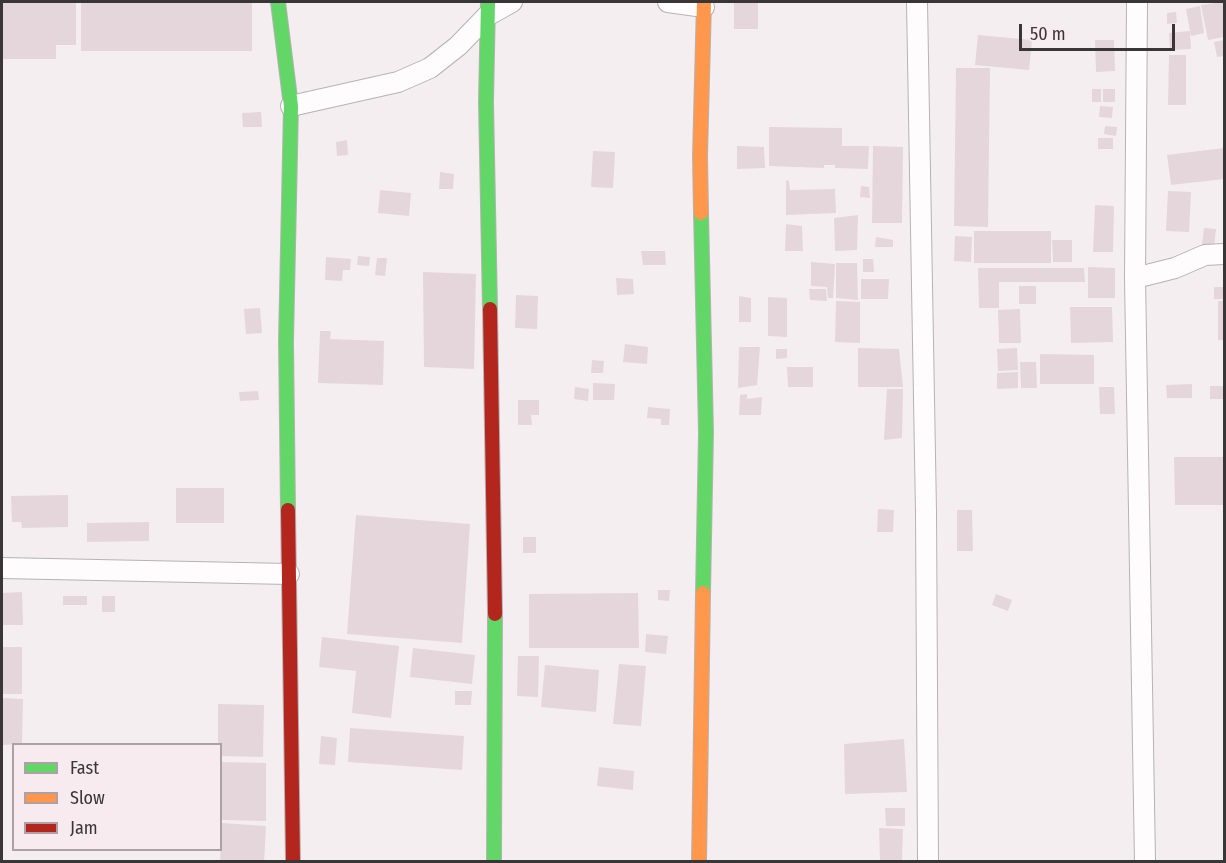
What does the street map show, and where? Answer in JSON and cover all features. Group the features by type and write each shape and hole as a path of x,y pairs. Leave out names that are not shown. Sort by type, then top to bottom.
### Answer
{"street":[{"path":"278,2 291,106 286,341 293,861"},
{"path":"291,106 398,82 430,68 458,46 488,9 512,2"},
{"path":"668,2 704,4 700,156 706,432 699,861"},
{"path":"917,2 926,512 928,861"},
{"path":"1137,2 1135,278 1145,861"},
{"path":"488,9 487,114 495,602 494,861"},
{"path":"1135,278 1175,268 1205,255 1224,254"},
{"path":"2,568 289,574"}],"building":[{"path":"2,2 76,2 76,45 56,45 56,59 2,59"},
{"path":"81,2 252,2 252,51 81,51"},
{"path":"734,2 758,2 758,29 734,29"},
{"path":"1224,2 1224,37 1208,40 1201,5"},
{"path":"1200,6 1204,33 1191,36 1186,9"},
{"path":"1176,12 1177,23 1167,24 1167,13"},
{"path":"1190,31 1191,49 1170,50 1169,33"},
{"path":"978,35 1032,40 1029,70 975,65"},
{"path":"1095,40 1114,40 1115,71 1096,72"},
{"path":"1224,40 1224,56 1217,57 1214,42"},
{"path":"1169,55 1186,55 1186,105 1168,105"},
{"path":"956,68 990,68 988,227 954,226"},
{"path":"1092,89 1101,89 1101,102 1092,102"},
{"path":"1103,89 1115,89 1115,102 1103,102"},
{"path":"1100,106 1113,107 1112,118 1099,117"},
{"path":"261,112 262,127 243,127 242,113"},
{"path":"1105,126 1117,127 1116,136 1104,134"},
{"path":"769,127 842,128 842,146 869,146 868,169 835,168 835,165 824,165 824,168 769,166"},
{"path":"1098,138 1113,138 1113,149 1098,149"},
{"path":"347,140 348,155 337,156 336,142"},
{"path":"737,146 764,147 765,168 737,169"},
{"path":"873,146 903,147 902,223 872,223"},
{"path":"1224,148 1224,179 1171,185 1167,155"},
{"path":"593,151 615,152 613,188 591,187"},
{"path":"440,172 454,174 453,189 439,189"},
{"path":"786,180 789,181 790,190 835,189 836,213 786,215"},
{"path":"861,186 869,187 870,198 860,197"},
{"path":"380,190 411,193 409,216 378,213"},
{"path":"1168,191 1191,192 1189,232 1166,231"},
{"path":"1095,205 1114,206 1113,252 1093,252"},
{"path":"858,215 857,250 835,251 834,218"},
{"path":"786,224 802,226 803,251 785,251"},
{"path":"1204,228 1216,229 1214,247 1202,245"},
{"path":"974,231 1051,231 1051,263 974,263"},
{"path":"955,236 972,237 971,262 954,261"},
{"path":"876,237 893,240 893,247 875,247"},
{"path":"1052,240 1072,240 1072,262 1053,262"},
{"path":"641,251 665,251 666,265 643,265"},
{"path":"358,256 370,257 369,266 357,265"},
{"path":"326,257 351,259 350,270 343,270 342,281 325,280"},
{"path":"377,258 387,258 385,276 375,275"},
{"path":"863,259 873,259 874,272 863,272"},
{"path":"811,262 835,264 833,298 828,298 827,287 811,286"},
{"path":"836,263 857,263 858,300 836,298"},
{"path":"1088,267 1115,268 1115,298 1088,298"},
{"path":"978,268 1084,268 1085,282 999,282 999,308 979,308"},
{"path":"423,272 476,274 474,369 424,367"},
{"path":"616,278 633,279 634,294 617,295"},
{"path":"861,279 889,279 888,299 861,299"},
{"path":"1019,286 1036,286 1036,304 1019,304"},
{"path":"1214,287 1224,287 1224,299 1214,299"},
{"path":"809,289 826,289 827,301 810,300"},
{"path":"516,295 538,296 537,329 515,328"},
{"path":"739,296 751,298 751,322 739,322"},
{"path":"768,297 787,298 787,337 768,336"},
{"path":"836,301 860,302 860,343 835,342"},
{"path":"1218,301 1224,301 1224,340 1218,340"},
{"path":"1070,307 1112,307 1113,342 1071,343"},
{"path":"260,308 262,333 246,334 244,309"},
{"path":"1020,309 1021,343 999,343 998,310"},
{"path":"320,331 331,331 330,339 384,341 383,385 318,383"},
{"path":"625,344 648,347 647,364 623,362"},
{"path":"739,347 760,347 757,385 738,388"},
{"path":"858,348 899,349 903,387 858,387"},
{"path":"1017,348 1018,370 998,371 997,349"},
{"path":"776,349 787,349 787,358 776,359"},
{"path":"1040,354 1094,355 1094,384 1040,384"},
{"path":"592,360 604,361 603,373 591,373"},
{"path":"1020,362 1036,362 1037,388 1021,388"},
{"path":"787,367 813,367 813,387 788,387"},
{"path":"1018,372 1018,388 997,389 997,373"},
{"path":"593,383 615,384 614,400 593,400"},
{"path":"1192,384 1192,398 1167,398 1166,385"},
{"path":"1210,386 1224,386 1224,399 1210,399"},
{"path":"575,387 589,389 588,401 574,399"},
{"path":"1099,387 1114,387 1115,414 1100,414"},
{"path":"887,389 903,389 902,438 884,440"},
{"path":"258,391 259,400 240,401 239,392"},
{"path":"747,394 747,399 762,397 761,415 739,415 740,395"},
{"path":"518,400 539,400 539,415 531,415 532,425 518,425"},
{"path":"648,407 670,409 669,425 661,425 661,419 647,418"},
{"path":"1174,457 1224,457 1224,505 1175,505"},
{"path":"176,488 224,488 224,523 176,523"},
{"path":"68,495 68,527 22,528 21,522 12,522 11,496"},
{"path":"878,509 894,510 893,532 877,532"},
{"path":"957,510 972,510 973,551 957,551"},
{"path":"356,515 470,524 462,643 347,634"},
{"path":"149,522 149,541 87,542 87,523"},
{"path":"523,537 536,537 536,553 523,553"},
{"path":"658,590 670,590 669,601 658,600"},
{"path":"22,592 23,625 2,625 2,593"},
{"path":"638,593 639,648 529,648 529,594"},
{"path":"996,594 1012,600 1008,611 992,605"},
{"path":"63,596 87,596 87,605 63,605"},
{"path":"102,596 115,596 115,612 102,612"},
{"path":"646,634 668,636 666,654 645,652"},
{"path":"322,637 399,646 391,718 352,713 356,671 319,667"},
{"path":"2,647 22,647 22,694 2,694"},
{"path":"413,648 475,655 472,684 410,677"},
{"path":"518,656 539,656 538,697 517,696"},
{"path":"619,664 646,666 641,726 613,724"},
{"path":"545,665 599,670 596,712 541,707"},
{"path":"455,691 472,691 471,705 455,705"},
{"path":"2,698 23,699 22,743 2,745"},
{"path":"218,704 264,705 263,757 222,756 222,743 218,743"},
{"path":"350,728 464,736 462,770 348,762"},
{"path":"321,736 337,738 335,765 319,764"},
{"path":"904,739 907,792 845,794 844,744"},
{"path":"222,762 266,763 266,821 222,820"},
{"path":"599,767 634,771 633,790 597,786"},
{"path":"885,808 905,808 905,826 886,826"},
{"path":"222,823 266,826 264,862 220,862"},
{"path":"879,828 903,829 902,860 880,860"}],"traffic: fast":[{"path":"278,2 291,106 286,341 288,510"},
{"path":"488,2 486,102 490,309"},
{"path":"701,213 706,432 703,593"},
{"path":"494,862 495,614"}],"traffic: slow":[{"path":"701,213 700,156 704,2"},
{"path":"699,862 703,593"}],"traffic: jam":[{"path":"490,309 495,614"},
{"path":"288,510 293,862"}]}
